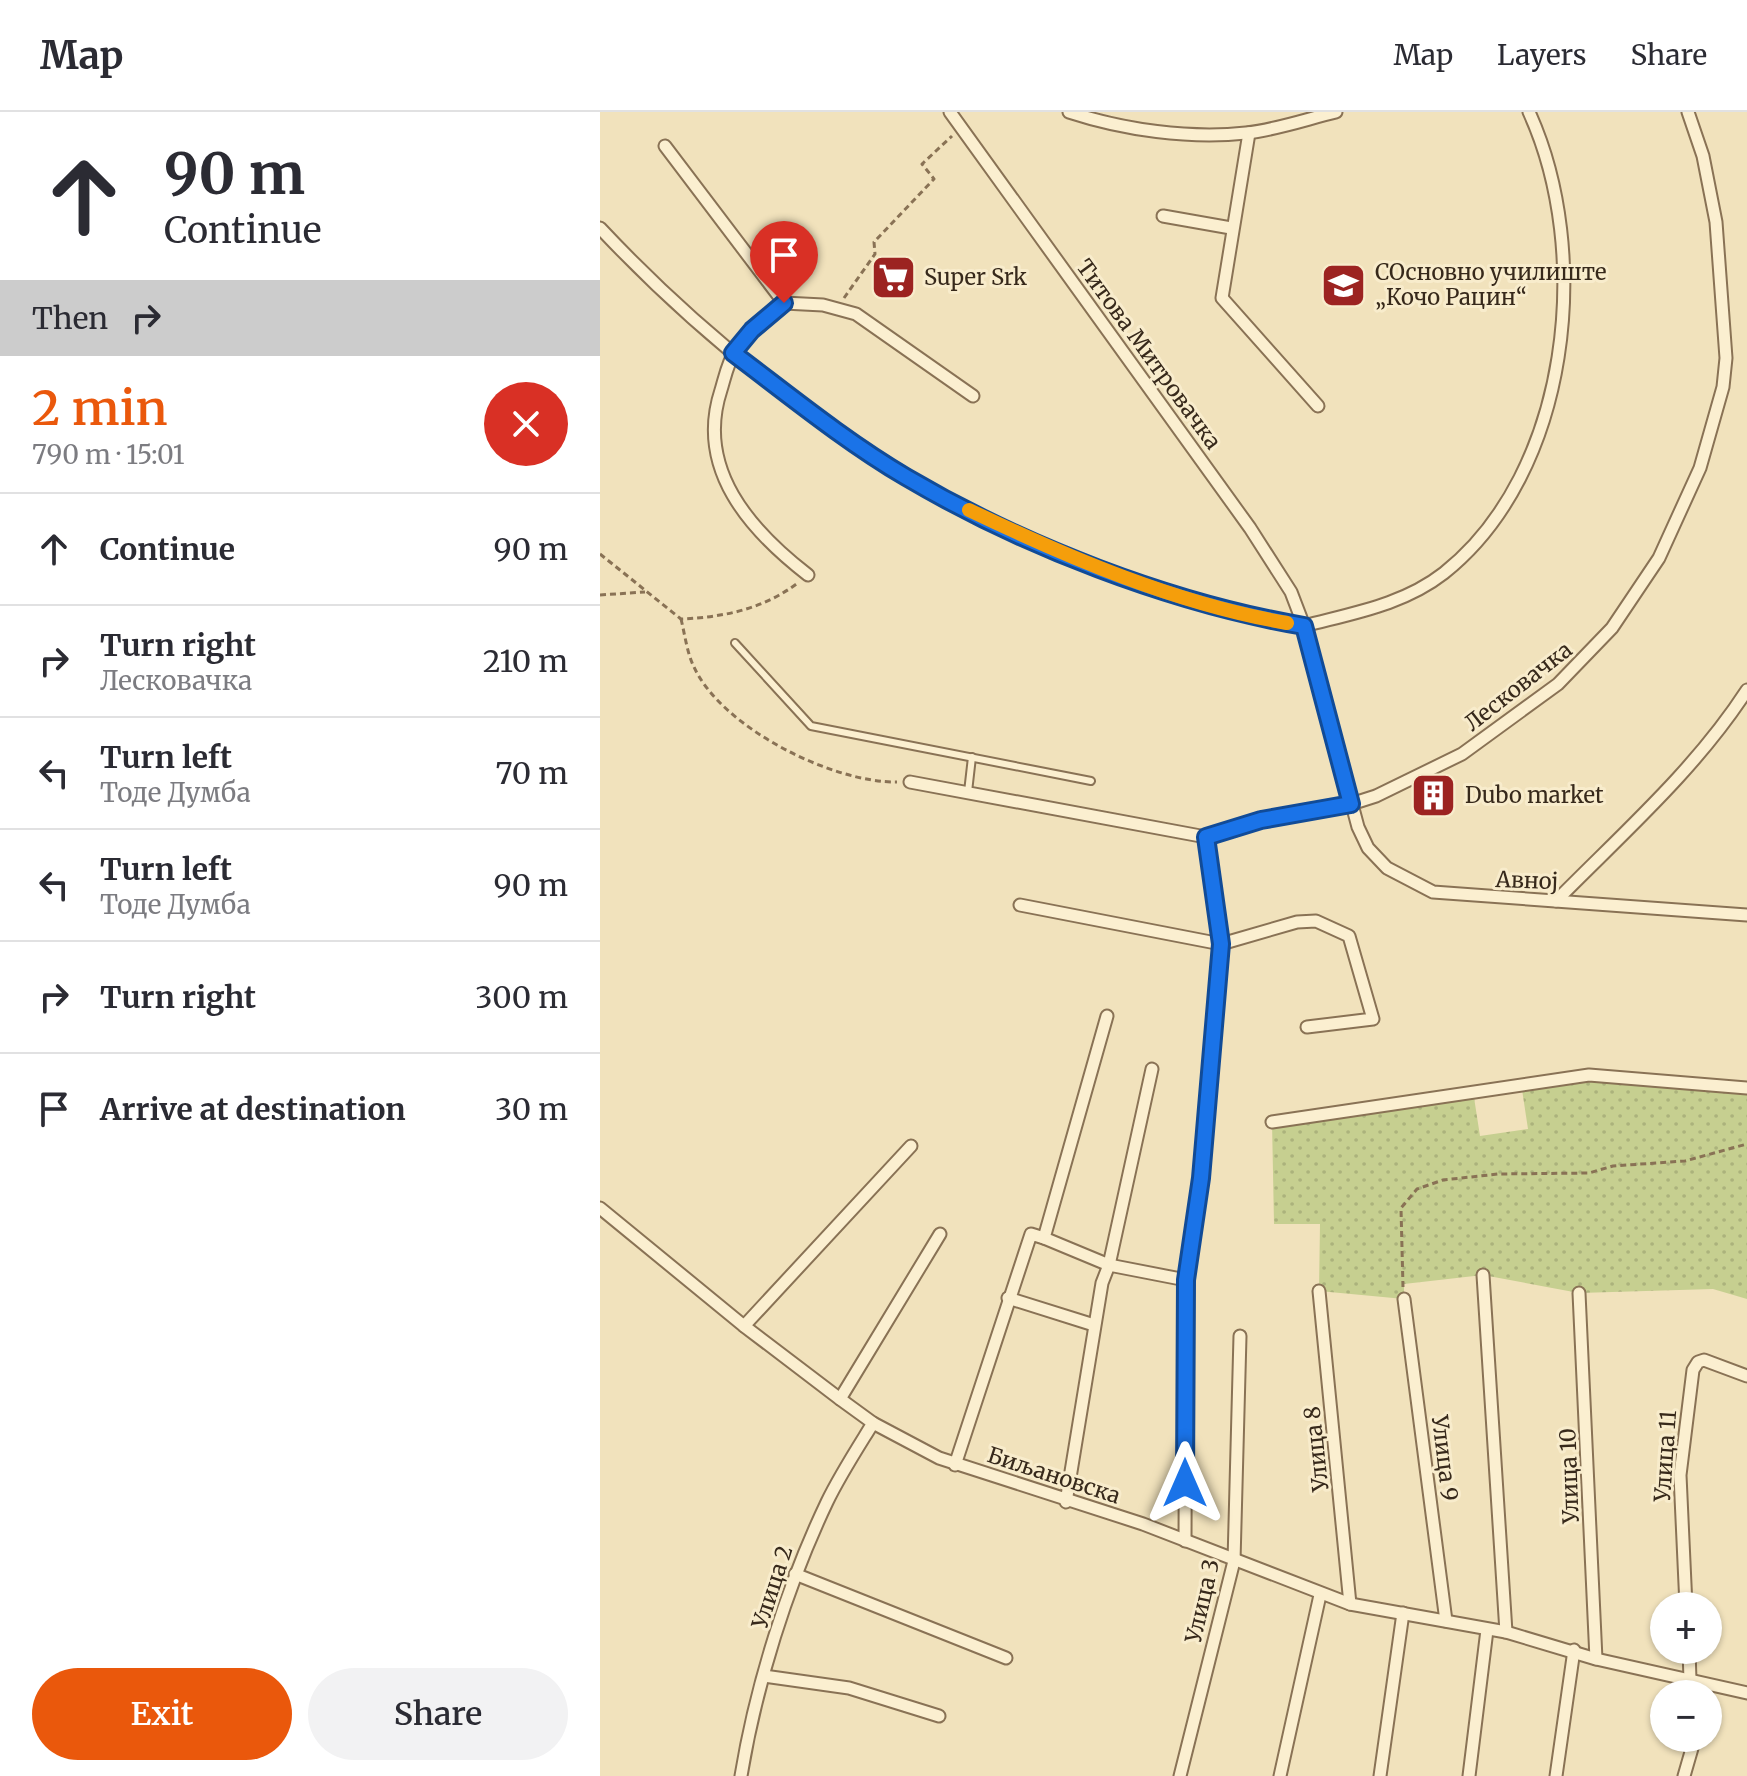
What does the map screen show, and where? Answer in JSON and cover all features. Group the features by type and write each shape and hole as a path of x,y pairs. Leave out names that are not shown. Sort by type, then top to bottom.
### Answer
{"street":[{"name":"Титова Митровачка","path":"950,112 1250,528 1291,592 1304,626 1351,804"},
{"path":"958,112 962,127"},
{"path":"1069,112 1132,127 1192,134 1249,133 1336,112"},
{"path":"600,228 733,353 840,434 906,477 1048,547 1222,609 1304,626 1394,602 1442,575 1489,525 1516,484 1534,445 1558,361 1565,314 1558,209 1529,112"},
{"name":"Лесковачка","path":"910,782 1206,837 1261,820 1351,804 1376,796 1462,754 1558,684 1584,661 1637,594 1684,507 1713,431 1726,358 1716,222 1703,156 1688,112"},
{"path":"1249,133 1231,228 1222,298 1318,406"},
{"path":"665,146 784,303"},
{"path":"1163,216 1231,228"},
{"path":"808,575 753,528 736,502 713,448 714,421 733,353 752,330 784,303 837,308 856,314 973,396"},
{"path":"1556,901 1671,788 1700,755 1747,690"},
{"name":"Авној","path":"1351,804 1368,848 1387,868 1406,881 1445,894 1747,915"},
{"path":"1185,1541 1186,1280 1201,1178 1221,944 1206,837"},
{"path":"1020,905 1221,944 1297,922 1316,921 1349,936 1373,1019 1307,1027"},
{"path":"1044,1238 1107,1016"},
{"path":"1066,1502 1094,1325 1152,1069"},
{"path":"1272,1122 1589,1075 1747,1088"},
{"path":"744,1326 911,1146"},
{"name":"Биљановска","path":"600,1208 744,1326 873,1423 955,1465 1143,1524 1320,1595 1350,1604 1506,1632 1596,1659 1690,1680"},
{"path":"840,1399 940,1234"},
{"path":"955,1465 1031,1234 1109,1265 1186,1280"},
{"path":"1483,1275 1506,1632"},
{"name":"Улица 8","path":"1319,1291 1350,1604"},
{"name":"Улица 10","path":"1579,1293 1596,1659"},
{"path":"1008,1298 1094,1325"},
{"name":"Улица 9","path":"1404,1299 1446,1621"},
{"name":"Улица 3","path":"1180,1776 1234,1561 1240,1336"},
{"name":"Улица 11","path":"1685,1592 1680,1475 1693,1370 1698,1362 1704,1360 1747,1376"},
{"name":"Улица 2","path":"741,1776 748,1735 795,1574 828,1499 873,1423"},
{"path":"795,1574 958,1636 1006,1658"},
{"path":"1280,1776 1320,1595"},
{"path":"1380,1776 1403,1613"},
{"path":"1469,1776 1487,1630"},
{"path":"1556,1776 1574,1650"},
{"path":"1689,1664 1690,1680"},
{"path":"764,1676 849,1688 939,1716"},
{"name":"Биљановска","path":"1722,1690 1747,1693"},
{"path":"1684,1776 1691,1752"}],"lane":[{"path":"735,643 811,726 1091,781"},
{"path":"968,792 972,757"}],"path":[{"path":"837,308 875,254 874,242 934,179 922,164 962,127"},
{"path":"600,554 681,619 694,668 727,709 755,733 843,773 878,782 910,782"},
{"path":"681,619 712,618 772,602 808,575"},
{"path":"600,595 645,592"},
{"path":"1404,1299 1401,1208 1417,1189 1443,1180 1498,1174 1589,1173 1613,1166 1685,1161 1747,1144"}],"green space":[{"path":"1591,1075 1747,1090 1747,1299 1713,1289 1579,1293 1483,1275 1404,1284 1404,1299 1319,1291 1320,1224 1274,1224 1272,1122 1473,1091 1480,1136 1528,1129 1521,1083"}],"slow traffic":[{"path":"969,510 1048,547 1108,570 1222,609 1287,623"}],"place":[{"name":"Super Srk","path":"893,277"},
{"name":"СОсновно училиште „Кочо Рацин“","path":"1344,285"},
{"name":"Dubo market","path":"1434,795"}],"route":[{"path":"784,303 752,330 733,353 840,434 906,477 1048,547 1108,570 1222,609 1304,626 1351,804 1261,820 1206,837 1221,944 1201,1178 1186,1280 1185,1483"}]}
